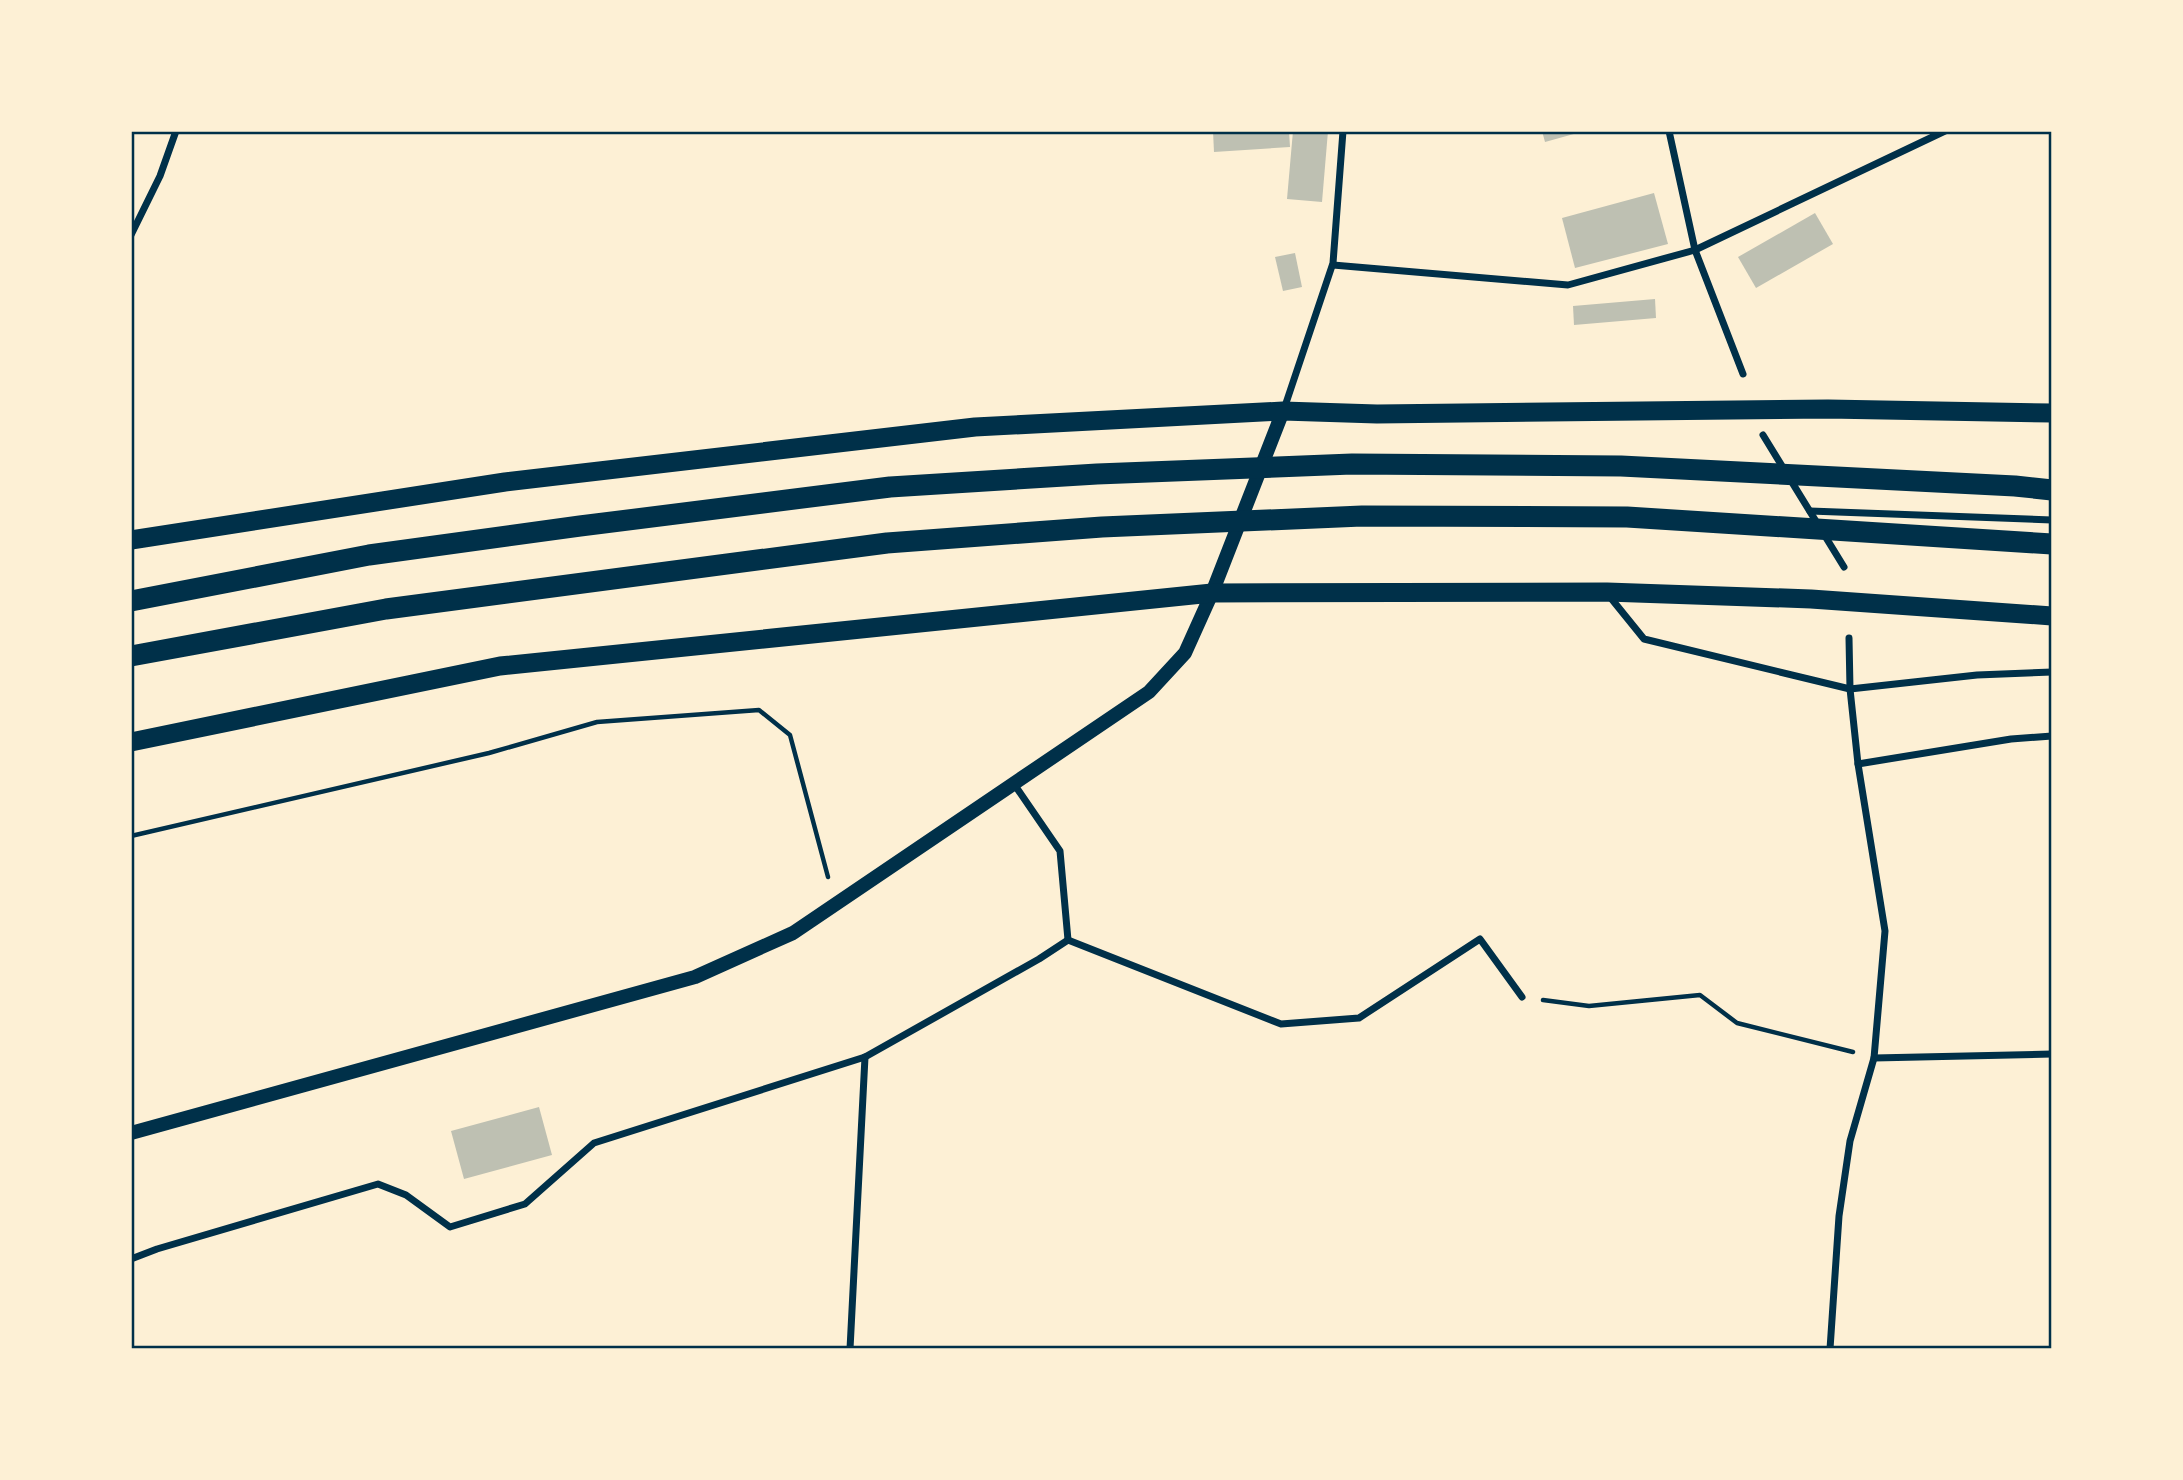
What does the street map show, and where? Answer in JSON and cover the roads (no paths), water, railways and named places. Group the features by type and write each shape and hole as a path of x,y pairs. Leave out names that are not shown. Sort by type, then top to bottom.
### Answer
{"highway":[{"path":"131,540 505,481 975,427 1283,411 1377,414 1828,409 2052,413"},
{"path":"131,601 369,555 580,526 890,487 1097,474 1352,464 1621,466 2052,490"},
{"path":"131,656 386,609 544,588 887,543 1102,527 1362,516 1627,517 2052,544"},
{"path":"131,742 500,666 1212,593 1607,592 1811,598 2052,617"}],"main road":[{"path":"131,1133 695,977 793,933 1149,692 1185,653 1212,593 1283,411"}],"street":[{"path":"131,235 160,176 176,131"},
{"path":"1283,411 1333,265 1343,131"},
{"path":"1670,131 1695,250 1743,374"},
{"path":"1333,265 1568,285 1695,250 1945,131"},
{"path":"1763,435 1844,567"},
{"path":"1810,511 2052,520"},
{"path":"1607,592 1644,639 1850,688 1977,676 2052,673"},
{"path":"1830,1349 1839,1216 1850,1141 1874,1058 1885,931 1858,764 1850,688 1849,638"},
{"path":"1858,764 2011,739 2052,736"},
{"path":"1013,783 1060,851 1068,940"},
{"path":"1068,940 1281,1024 1359,1018 1480,939 1522,997"},
{"path":"131,1259 378,1184 406,1195 450,1227 525,1204 594,1143 865,1057 1068,940"},
{"path":"1874,1058 2052,1054"},
{"path":"850,1349 865,1057"}]}
